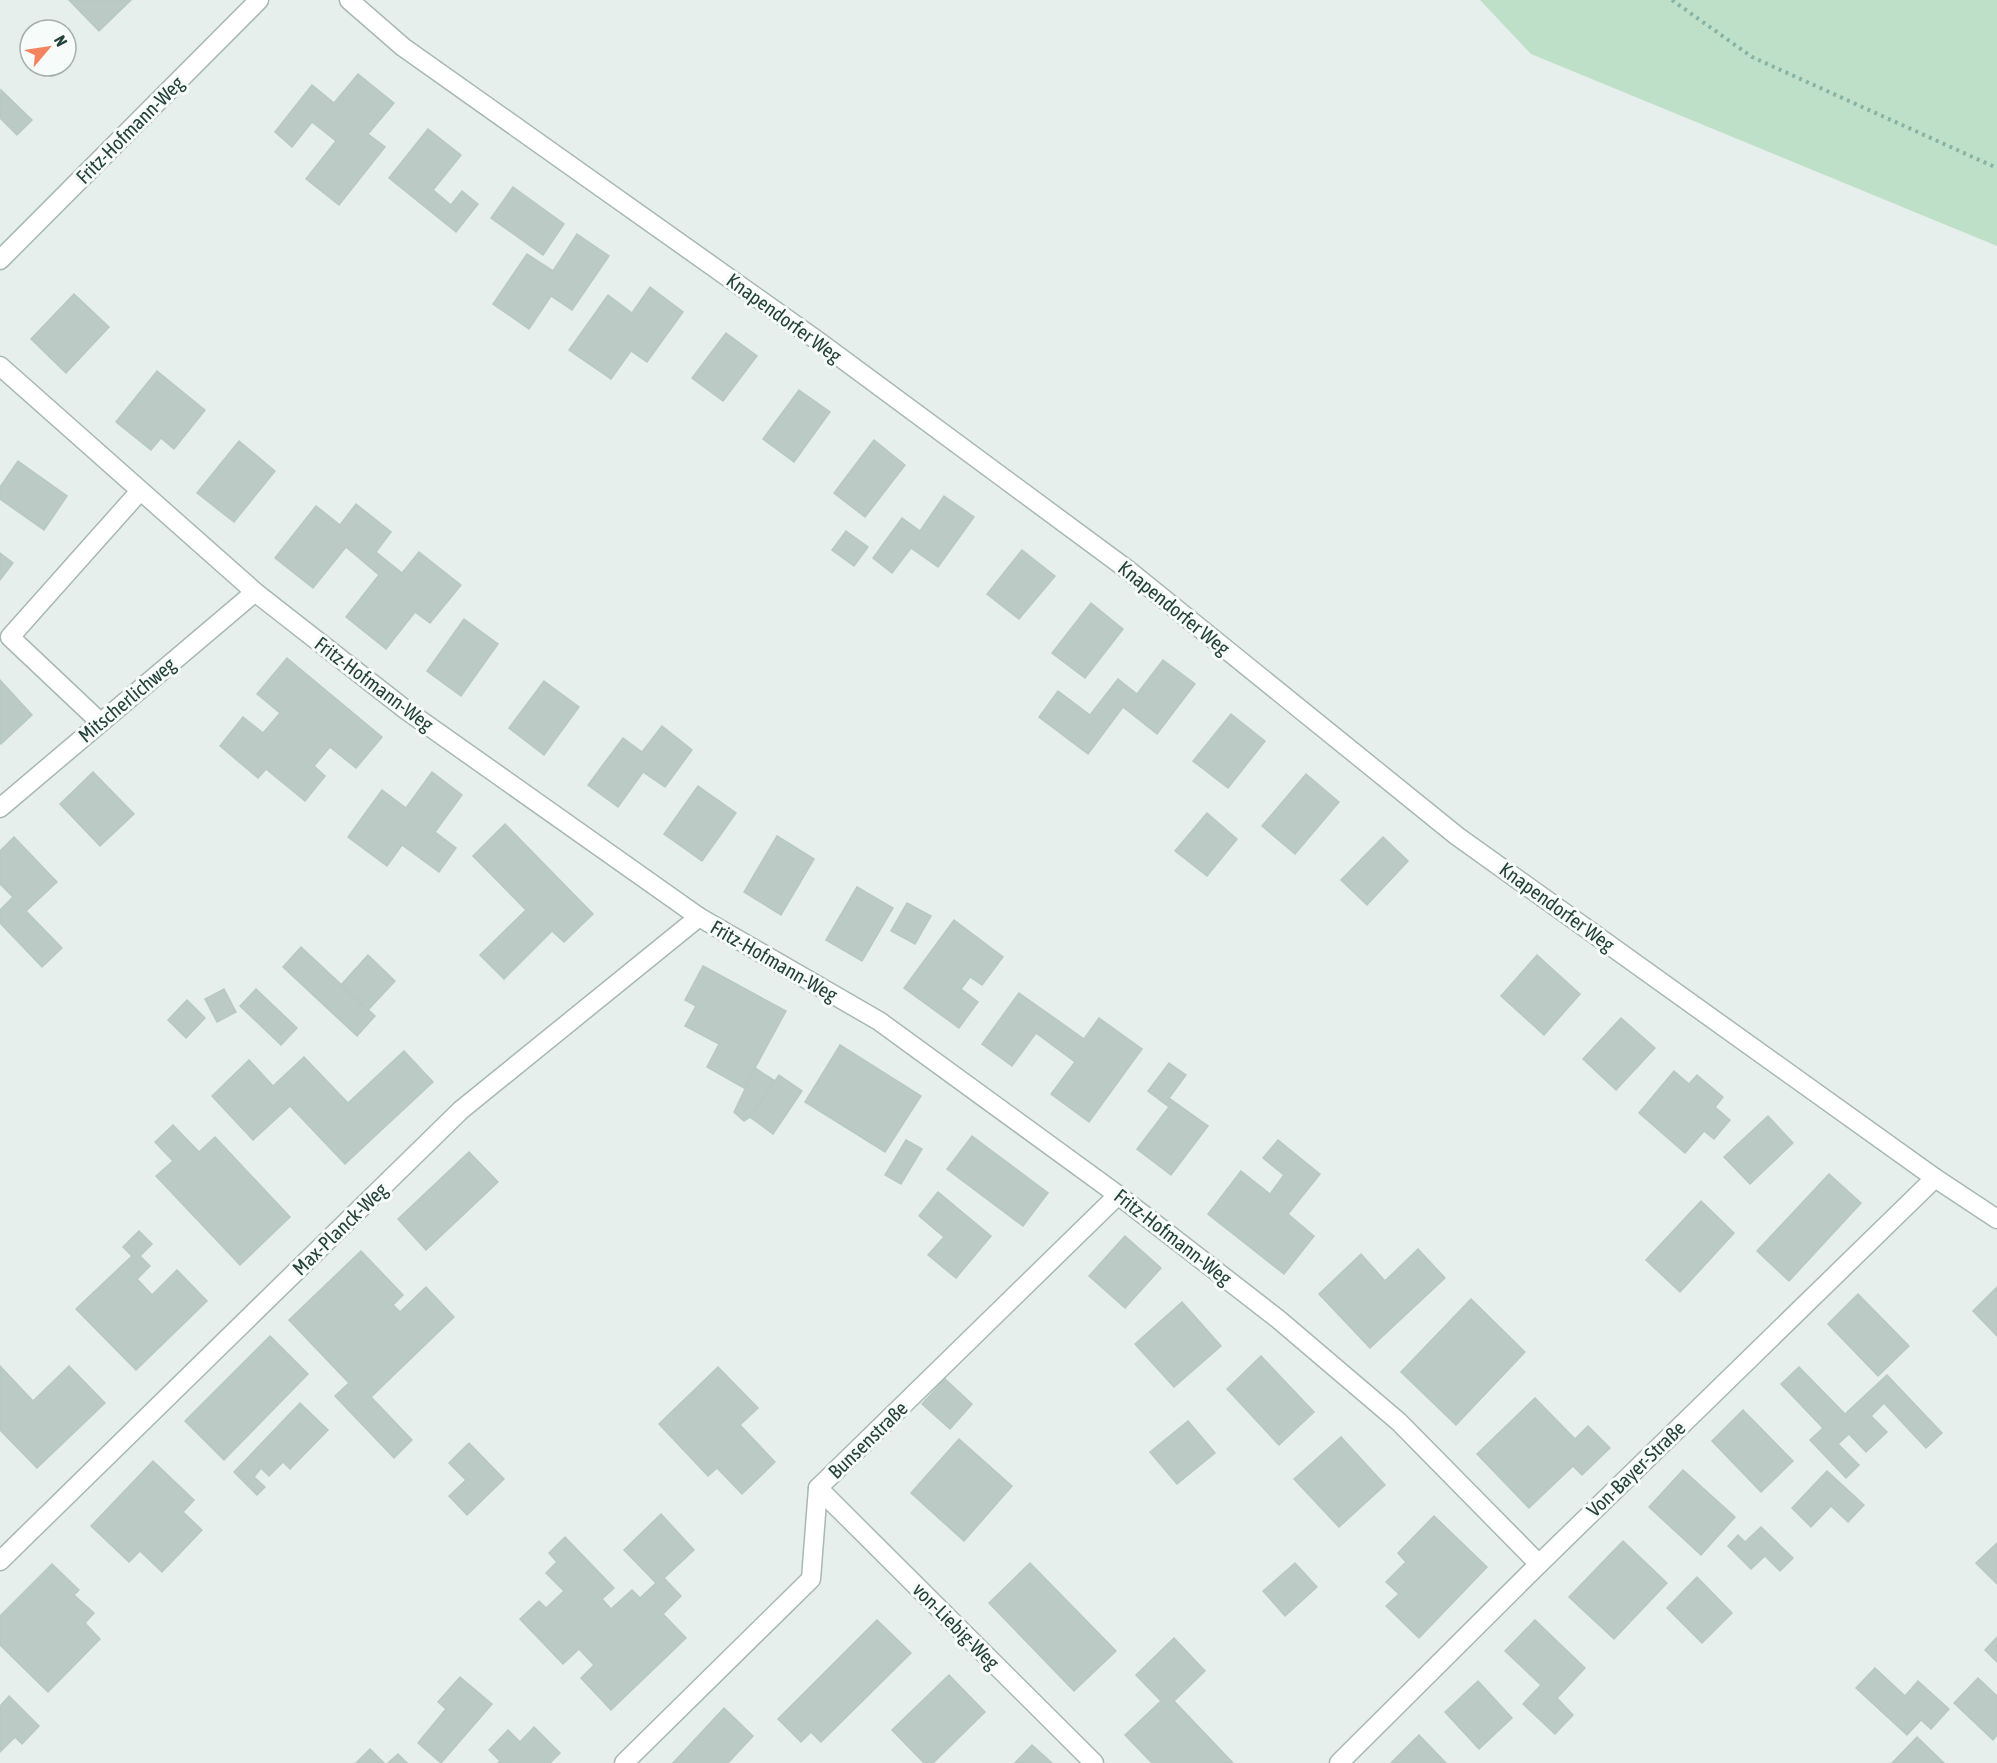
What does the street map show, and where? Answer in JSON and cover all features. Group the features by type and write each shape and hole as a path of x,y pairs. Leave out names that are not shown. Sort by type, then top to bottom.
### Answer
{"street":[{"name":"Fritz-Hofmann-Weg","path":"0,260 259,0"},
{"name":"Knapendorfer Weg","path":"349,0 403,47 818,341 1128,570 1457,836 1935,1178 1997,1219"},
{"name":"Fritz-Hofmann-Weg","path":"0,366 255,592 406,710 699,917 879,1021 1118,1195 1278,1319 1398,1422 1539,1564"},
{"path":"100,722 10,637 140,491"},
{"name":"Mitscherlichweg","path":"0,808 255,592"},
{"name":"Max-Planck-Weg","path":"0,1561 461,1110 699,917"},
{"name":"Von-Bayer-Straße","path":"1339,1763 1539,1564 1935,1178"},
{"name":"Bunsenstraße","path":"624,1763 811,1579 819,1488 1118,1195"},
{"name":"von-Liebig-Weg","path":"819,1488 1094,1763"}],"path":[{"path":"1672,0 1752,57 1997,168"}],"green space":[{"path":"1480,0 1997,0 1997,246 1531,54"}],"building":[{"path":"69,0 131,0 99,31"},
{"path":"358,74 394,103 368,134 385,147 339,205 306,179 336,141 312,122 292,147 275,132 312,85 334,103"},
{"path":"1,90 32,120 17,135 0,118"},
{"path":"428,129 461,155 433,190 451,205 462,191 478,204 456,232 389,178"},
{"path":"513,187 564,224 543,255 491,218"},
{"path":"577,234 609,256 572,310 551,296 529,329 493,304 527,254 553,271"},
{"path":"650,287 683,312 647,362 631,351 611,379 569,350 608,295 632,313"},
{"path":"74,294 109,327 66,373 31,339"},
{"path":"726,333 757,356 723,401 692,378"},
{"path":"157,371 205,410 174,449 161,438 151,450 116,422"},
{"path":"799,390 830,412 794,462 763,439"},
{"path":"874,440 905,465 865,517 834,493"},
{"path":"239,441 275,471 234,522 197,493"},
{"path":"18,461 67,496 44,530 0,499 0,487"},
{"path":"944,496 974,517 938,567 911,548 892,573 873,558 902,518 920,531"},
{"path":"356,504 391,532 376,552 402,573 419,552 461,585 430,623 415,612 386,649 346,617 379,575 346,547 313,588 275,558 316,506 340,525"},
{"path":"846,531 868,547 854,566 832,550"},
{"path":"1022,550 1055,576 1019,619 987,594"},
{"path":"0,553 13,563 0,580"},
{"path":"1091,603 1123,629 1085,678 1052,653"},
{"path":"464,619 498,644 461,696 427,671"},
{"path":"287,658 382,737 356,768 330,747 314,766 325,776 305,801 266,769 258,778 220,746 243,717 263,733 280,713 257,694"},
{"path":"1163,660 1195,684 1157,734 1123,707 1088,754 1039,717 1058,691 1090,715 1118,679 1137,694"},
{"path":"0,680 32,715 1,744 0,743"},
{"path":"544,681 579,707 544,755 509,728"},
{"path":"1231,714 1265,741 1228,788 1193,761"},
{"path":"662,726 692,750 665,787 643,772 618,807 588,785 623,738 642,752"},
{"path":"93,772 134,814 100,846 60,804"},
{"path":"432,772 462,795 435,832 456,848 439,872 402,845 387,866 348,837 382,790 406,808"},
{"path":"1306,774 1339,802 1295,854 1262,826"},
{"path":"698,786 736,813 702,861 664,834"},
{"path":"1207,813 1237,839 1207,876 1175,851"},
{"path":"505,824 593,914 564,942 552,931 504,979 480,955 526,910 473,856"},
{"path":"777,836 814,859 781,915 744,892"},
{"path":"14,837 57,882 26,911 62,948 42,967 0,923 0,910 13,897 0,884 0,851"},
{"path":"1383,837 1408,861 1367,905 1341,880"},
{"path":"857,887 893,908 862,961 826,940"},
{"path":"907,903 931,916 915,944 891,931"},
{"path":"954,920 1003,957 982,985 970,977 961,989 978,1002 959,1028 904,988"},
{"path":"301,947 375,1016 357,1036 283,967"},
{"path":"368,955 395,981 368,1010 341,985"},
{"path":"1537,955 1580,994 1544,1035 1501,996"},
{"path":"703,966 786,1011 744,1088 707,1067 719,1044 685,1026 696,1006 685,1000"},
{"path":"224,989 236,1012 217,1022 205,999"},
{"path":"256,989 297,1028 281,1045 240,1006"},
{"path":"1019,993 1084,1039 1099,1018 1142,1049 1089,1122 1051,1094 1075,1062 1036,1033 1012,1066 982,1044"},
{"path":"187,1000 205,1018 186,1038 168,1020"},
{"path":"1621,1018 1655,1048 1616,1090 1583,1059"},
{"path":"840,1045 921,1096 885,1152 805,1102"},
{"path":"404,1051 433,1082 345,1164 290,1106 253,1140 212,1096 249,1060 273,1086 304,1057 348,1103"},
{"path":"1169,1063 1186,1075 1169,1098 1208,1126 1171,1175 1137,1149 1169,1107 1148,1091"},
{"path":"755,1068 775,1081 750,1117 744,1121 734,1112"},
{"path":"1674,1071 1689,1084 1697,1075 1723,1097 1715,1107 1730,1120 1714,1139 1704,1131 1685,1153 1639,1113"},
{"path":"779,1075 802,1091 773,1134 750,1117"},
{"path":"1768,1116 1793,1143 1750,1184 1724,1157"},
{"path":"173,1125 199,1152 215,1137 290,1217 240,1265 156,1176 173,1161 155,1142"},
{"path":"972,1136 1048,1193 1023,1226 947,1169"},
{"path":"906,1140 922,1149 901,1184 885,1175"},
{"path":"1278,1140 1320,1174 1288,1214 1314,1236 1284,1274 1208,1214 1241,1171 1270,1194 1284,1175 1263,1158"},
{"path":"469,1152 498,1182 426,1250 398,1219"},
{"path":"1829,1174 1861,1203 1789,1281 1757,1251"},
{"path":"938,1192 991,1236 956,1278 928,1255 944,1237 919,1216"},
{"path":"1701,1201 1734,1233 1680,1292 1646,1260"},
{"path":"139,1231 152,1244 140,1256 150,1266 137,1279 152,1295 177,1270 207,1301 136,1370 76,1309 132,1256 123,1247"},
{"path":"1125,1236 1161,1268 1125,1308 1089,1276"},
{"path":"1418,1249 1445,1278 1370,1348 1319,1294 1361,1254 1385,1281"},
{"path":"361,1251 403,1295 393,1305 400,1312 426,1287 454,1317 371,1397 412,1440 394,1458 335,1396 349,1383 289,1320"},
{"path":"1997,1287 1997,1336 1973,1311"},
{"path":"1858,1294 1909,1346 1878,1376 1828,1324"},
{"path":"1471,1299 1525,1352 1456,1425 1401,1372"},
{"path":"1182,1302 1221,1346 1174,1387 1135,1344"},
{"path":"270,1336 308,1374 224,1460 185,1421"},
{"path":"1261,1356 1314,1412 1279,1445 1227,1389"},
{"path":"0,1366 33,1401 69,1366 105,1403 37,1468 0,1430"},
{"path":"718,1367 758,1408 740,1425 775,1462 742,1494 717,1468 708,1476 659,1424"},
{"path":"1799,1367 1845,1414 1887,1375 1942,1433 1926,1448 1884,1403 1871,1416 1887,1432 1866,1452 1849,1434 1838,1444 1859,1465 1846,1478 1810,1440 1823,1428 1781,1384"},
{"path":"945,1379 972,1404 950,1429 922,1404"},
{"path":"1535,1398 1575,1439 1588,1426 1610,1448 1582,1475 1573,1466 1529,1508 1477,1454"},
{"path":"300,1403 328,1430 290,1469 283,1462 269,1476 261,1468 254,1477 265,1487 257,1495 234,1472"},
{"path":"1743,1410 1793,1461 1761,1492 1712,1441"},
{"path":"1188,1421 1215,1453 1177,1484 1150,1452"},
{"path":"1341,1437 1385,1485 1339,1527 1294,1479"},
{"path":"959,1439 1012,1486 964,1541 911,1493"},
{"path":"469,1443 504,1479 467,1515 449,1496 466,1480 449,1463"},
{"path":"153,1461 194,1500 183,1512 202,1530 162,1572 140,1551 129,1562 91,1526"},
{"path":"1683,1470 1735,1517 1701,1555 1649,1507"},
{"path":"1827,1471 1864,1505 1848,1522 1831,1506 1811,1527 1792,1508"},
{"path":"661,1514 694,1550 664,1578 681,1596 663,1614 686,1638 611,1710 581,1678 594,1665 579,1649 563,1664 520,1619 539,1601 546,1608 564,1591 546,1573 557,1562 549,1553 565,1537 614,1588 602,1599 611,1609 632,1590 640,1598 656,1583 624,1550"},
{"path":"1434,1516 1487,1567 1419,1638 1386,1606 1399,1594 1386,1582 1406,1562 1398,1553"},
{"path":"1761,1527 1793,1558 1780,1571 1765,1556 1751,1569 1728,1546 1738,1535 1745,1542"},
{"path":"1623,1541 1667,1583 1614,1639 1569,1597"},
{"path":"1997,1543 1997,1584 1976,1563"},
{"path":"1030,1563 1116,1651 1074,1691 989,1603"},
{"path":"1295,1563 1317,1587 1285,1616 1263,1591"},
{"path":"52,1564 79,1590 74,1595 94,1613 85,1623 100,1639 48,1692 0,1645 0,1616"},
{"path":"1697,1577 1732,1613 1702,1643 1667,1608"},
{"path":"877,1620 911,1653 821,1742 811,1732 801,1742 778,1719"},
{"path":"1535,1620 1585,1668 1557,1698 1573,1715 1555,1734 1523,1704 1541,1685 1505,1651"},
{"path":"1997,1637 1997,1662 1985,1650"},
{"path":"1174,1638 1205,1671 1174,1701 1233,1763 1152,1763 1125,1735 1161,1701 1136,1675"},
{"path":"1875,1668 1905,1696 1918,1681 1949,1709 1931,1729 1921,1720 1907,1735 1856,1688"},
{"path":"949,1675 985,1712 933,1763 924,1763 892,1730"},
{"path":"460,1677 492,1704 441,1763 418,1743 446,1709 438,1702"},
{"path":"1978,1678 1997,1696 1997,1735 1993,1740 1954,1703"},
{"path":"1478,1681 1512,1718 1479,1749 1445,1712"},
{"path":"9,1696 39,1726 22,1744 15,1737 0,1752 0,1706"},
{"path":"724,1708 753,1736 728,1763 673,1763"},
{"path":"534,1727 560,1753 550,1763 498,1763 500,1761 489,1750 508,1730 520,1742"},
{"path":"1419,1735 1446,1763 1391,1763"},
{"path":"1917,1737 1944,1763 1892,1763"},
{"path":"1032,1745 1052,1763 1015,1763"},
{"path":"370,1749 384,1763 356,1763"},
{"path":"398,1754 407,1763 388,1763"}]}
